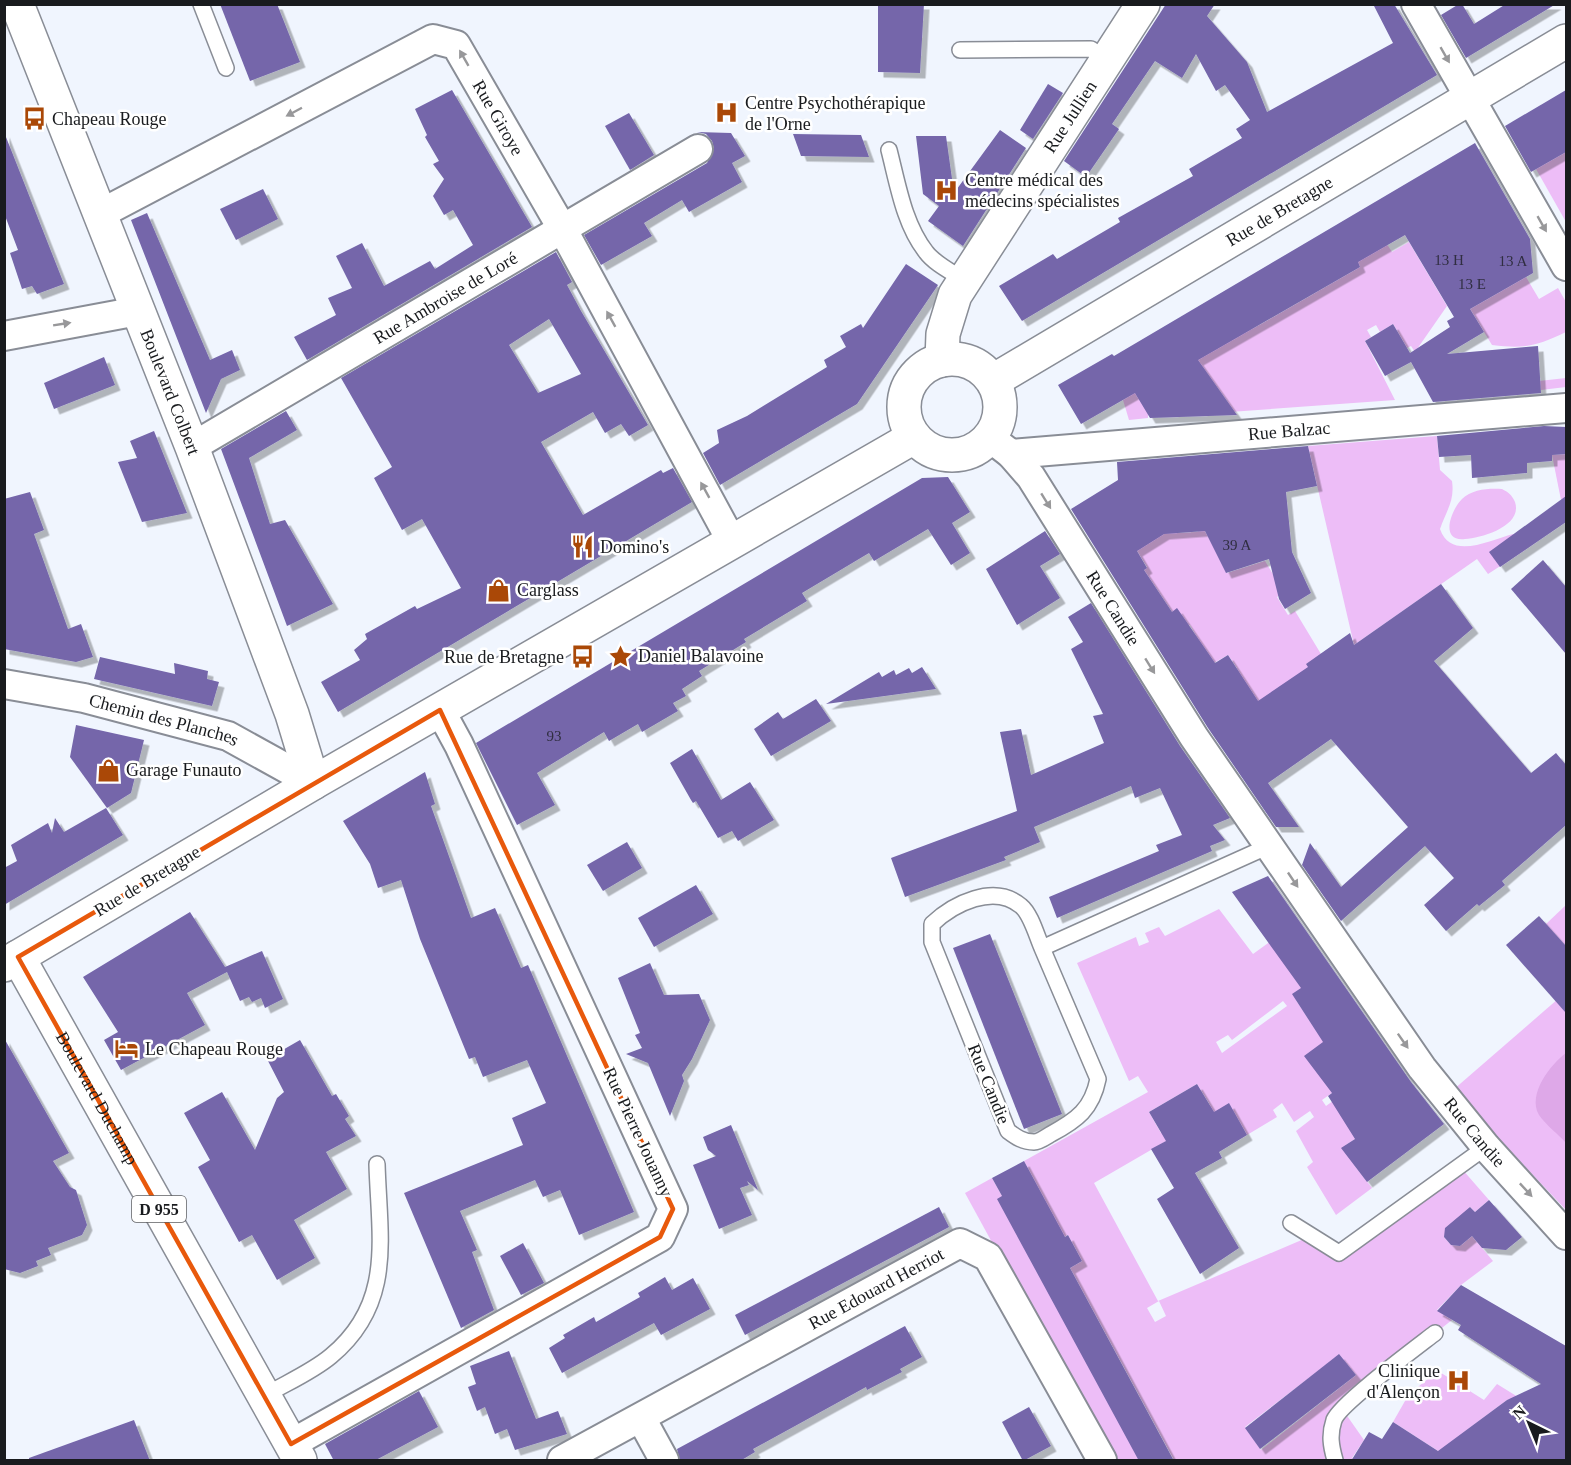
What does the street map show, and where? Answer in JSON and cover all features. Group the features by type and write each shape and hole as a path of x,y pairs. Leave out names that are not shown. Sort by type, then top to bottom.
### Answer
{"street":[{"name":"Boulevard Colbert","path":"17,4 192,447 292,714 313,783"},
{"name":"Rue Jullien","path":"942,360 943,334 955,295 1143,4"},
{"path":"1416,4 1566,266"},
{"name":"Rue Giroye","path":"99,214 433,39 456,45 563,230 732,542"},
{"name":"Rue de Bretagne","path":"993,381 1566,41"},
{"name":"Rue Ambroise de Loré","path":"192,447 698,149"},
{"path":"4,336 138,311"},
{"path":"953,358 976,365 993,381 1000,406 997,422 1000,445 957,455 938,453 914,437 904,410 906,391 916,374 942,360 953,358"},
{"name":"Rue Balzac","path":"1000,445 1566,408"},
{"name":"Rue de Bretagne","path":"11,961 313,783 914,437"},
{"name":"Rue Candie","path":"1000,445 1031,477 1194,737 1422,1068 1486,1147 1566,1235"},
{"name":"Chemin des Planches","path":"4,684 84,698 228,736 313,783"},
{"name":"Rue Pierre Jouanny","path":"295,1452 660,1237 673,1209 464,756 440,710"},
{"name":"Boulevard Duchamp","path":"11,961 295,1452"},
{"name":"Rue Edouard Herriot","path":"562,1461 960,1243 988,1257 1102,1461"},
{"path":"641,1418 664,1461"}],"lane":[{"path":"201,4 226,68"},
{"path":"960,50 1091,49 1107,60"},
{"path":"889,150 904,210 913,231 927,254 964,280"},
{"path":"1042,948 1269,846"},
{"name":"Rue Candie","path":"986,896 1009,899 1023,907 1042,948 1098,1079 1095,1094 1088,1109 1074,1121 1036,1142 1020,1140 1008,1131 932,942 932,924 948,909 986,896"},
{"path":"1291,1223 1339,1253 1486,1147"},
{"path":"264,1396 330,1357 351,1338 368,1311 379,1278 377,1164"},
{"path":"1335,1461 1329,1439 1335,1417 1363,1390 1435,1333"}],"highlighted area":[{"path":"440,710 673,1209 660,1237 291,1444 18,957"}],"shaded area":[{"path":"1566,152 1566,222 1536,169"},
{"path":"1381,235 1392,252 1409,242 1447,306 1415,352 1411,346 1407,348 1393,324 1380,332 1376,325 1367,330 1371,337 1365,341 1395,400 1230,412 1227,401 1196,358 1263,323 1360,267 1355,257"},
{"path":"1526,277 1539,299 1558,288 1566,302 1566,332 1530,345 1513,347 1492,345 1470,309"},
{"path":"1566,378 1566,387 1541,390 1539,381"},
{"path":"1140,389 1148,403 1148,418 1129,420 1123,400"},
{"path":"1437,436 1440,470 1452,481 1453,488 1440,529 1445,539 1453,544 1472,546 1513,534 1525,550 1488,574 1477,559 1354,645 1308,446"},
{"path":"1566,454 1566,511 1561,500 1552,455"},
{"path":"1502,489 1513,497 1515,502 1516,510 1513,518 1507,524 1490,533 1472,538 1457,539 1452,536 1451,517 1462,499 1476,491"},
{"path":"1165,512 1178,533 1197,532 1203,528 1227,573 1265,561 1284,592 1277,597 1288,615 1295,611 1321,654 1313,673 1241,711 1237,668 1228,655 1212,664 1190,625 1188,626 1172,612 1144,570 1147,567 1137,551"},
{"path":"1566,905 1566,946 1546,924"},
{"path":"1219,909 1253,954 1299,921 1274,949 1305,993 1296,1000 1323,1041 1363,1071 1322,1100 1326,1106 1341,1095 1355,1139 1346,1145 1358,1163 1355,1166 1372,1188 1336,1215 1307,1167 1313,1162 1296,1131 1314,1117 1310,1111 1294,1122 1282,1103 1273,1110 1277,1117 1247,1135 1229,1104 1200,1121 1196,1114 1210,1105 1197,1084 1149,1112 1161,1133 1170,1129 1175,1136 1094,1183 1158,1301 1304,1239 1338,1260 1462,1169 1489,1200 1475,1212 1470,1207 1444,1237 1451,1245 1460,1246 1472,1236 1493,1261 1461,1285 1437,1310 1452,1320 1363,1390 1343,1410 1364,1440 1352,1458 1355,1460 1174,1460 1070,1268 1082,1261 1068,1235 1055,1241 1050,1210 1024,1161 1148,1092 1138,1076 1129,1081 1077,963 1136,937 1139,946 1149,942 1145,933 1159,927 1165,936","holes":["1283,1001 1287,1006 1222,1053 1216,1042 1228,1035 1232,1040","1159,1301 1166,1316 1155,1322 1147,1308","1339,1355 1356,1375 1261,1450 1245,1427"]},
{"path":"1566,992 1566,1210 1453,1090"},
{"path":"1566,1053 1566,1143 1539,1115 1536,1098 1542,1080"},
{"path":"992,1178 1139,1460 1111,1460 965,1193"},
{"path":"1438,1371 1484,1400 1497,1384 1518,1397 1507,1400 1455,1439 1449,1458 1393,1422 1409,1394"}],"building":[{"path":"220,4 277,4 300,62 250,81"},
{"path":"878,4 924,4 920,73 878,72"},
{"path":"1166,4 1215,4 1207,16 1247,62 1267,112 1393,43 1373,4 1394,4 1437,75 1022,321 999,286 1053,254 1057,259 1120,222 1118,218 1193,176 1189,169 1242,138 1236,129 1250,120 1225,85 1216,91 1196,54 1182,78 1155,61 1112,124 1119,129 1086,177 1064,161"},
{"path":"1462,4 1474,24 1506,4 1556,4 1466,58 1441,15"},
{"path":"1048,84 1063,93 1033,139 1020,130"},
{"path":"452,90 532,227 307,360 294,337 336,315 328,298 352,288 336,256 362,243 384,286 430,261 435,269 473,245 453,210 444,215 433,196 444,179 433,164 439,161 425,137 427,135 415,109"},
{"path":"1566,90 1566,152 1531,172 1505,126"},
{"path":"629,113 654,155 630,170 605,126"},
{"name":"Centre médical des médecins spécialistes","path":"1000,130 1026,148 963,246 928,221 939,206 923,194 916,136 946,136 954,193"},
{"path":"4,132 64,284 37,294 32,286 22,289 10,253 18,250 4,213"},
{"path":"697,132 731,133 745,156 732,163 742,182 689,212 682,200 644,223 652,236 601,265 584,235 707,163 714,149 712,141 706,134"},
{"path":"793,134 861,135 869,157 801,156"},
{"path":"1475,143 1530,239 1533,273 1470,309 1484,332 1447,354 1538,346 1541,393 1433,402 1411,362 1385,376 1365,341 1393,324 1410,353 1450,327 1447,321 1454,317 1405,235 1358,262 1360,267 1198,360 1237,415 1150,418 1135,393 1081,424 1058,385 1112,354 1114,356"},
{"path":"263,189 278,219 236,240 220,209"},
{"path":"147,213 210,360 232,350 240,370 221,379 206,413 131,220"},
{"path":"556,252 572,282 567,285 648,425 629,436 621,424 605,433 593,412 541,442 583,515 661,470 663,473 673,468 692,502 338,712 321,682 360,660 354,650 367,639 365,634 415,606 417,609 461,588 422,519 402,530 374,478 392,467 341,378","holes":["549,319 581,374 538,393 509,345"]},
{"path":"906,264 938,285 857,404 720,485 703,453 719,443 717,430 747,416 827,367 824,360 846,347 840,336 861,324 863,328"},
{"path":"104,357 115,385 54,409 44,383"},
{"path":"286,411 297,430 249,458 270,524 285,520 333,604 287,626 221,449"},
{"path":"1544,426 1566,427 1566,454 1552,455 1552,461 1527,463 1527,473 1472,478 1471,455 1439,457 1437,436"},
{"path":"154,431 187,513 142,522 118,462 137,458 130,441"},
{"path":"1308,446 1317,486 1286,492 1292,552 1311,593 1285,609 1279,599 1269,559 1226,573 1205,531 1164,534 1137,551 1147,568 1144,570 1172,612 1177,608 1215,663 1228,655 1258,701 1308,667 1306,664 1350,633 1354,645 1441,584 1473,628 1434,661 1531,773 1556,753 1566,765 1566,825 1502,881 1505,885 1479,906 1477,904 1446,931 1424,905 1454,878 1425,846 1341,921 1302,865 1310,843 1341,887 1408,827 1331,739 1268,783 1299,827 1276,827 1208,728 1071,509 1118,480 1117,462"},
{"path":"948,477 970,512 952,523 970,553 951,565 928,529 874,561 869,553 802,593 807,601 744,639 746,642 699,671 702,676 682,689 686,696 673,703 678,711 642,732 638,724 609,741 604,732 537,773 555,805 517,825 476,743 922,478"},
{"path":"30,492 44,530 34,534 68,629 81,624 93,657 76,662 4,649 4,499"},
{"path":"1566,496 1566,522 1500,567 1489,552"},
{"path":"1045,531 1060,554 1040,566 1060,598 1017,625 986,569"},
{"path":"1543,560 1566,587 1566,654 1511,589"},
{"path":"1091,603 1180,746 1230,818 1213,825 1225,840 1210,846 1212,851 1057,918 1049,897 1159,851 1156,845 1182,835 1160,788 1135,798 1131,786 1034,827 1040,842 1004,857 1006,860 905,897 891,858 1017,811 1000,732 1021,729 1031,775 1104,743 1093,716 1103,714 1071,649 1083,642 1068,617"},
{"path":"100,657 175,674 174,663 208,671 207,679 219,682 212,706 94,679"},
{"path":"922,667 936,689 826,704 879,672 882,677 894,670 896,675 909,668 912,673"},
{"path":"816,699 831,721 771,756 754,729 778,712 783,719"},
{"name":"Garage Funauto","path":"76,725 144,740 131,793 107,808 70,757"},
{"path":"692,749 721,800 750,782 774,820 738,841 732,831 718,838 696,801 693,803 691,800 670,763"},
{"path":"425,772 435,804 431,806 471,918 495,908 521,968 528,965 634,1212 579,1235 560,1190 543,1197 535,1180 460,1211 477,1250 472,1252 494,1310 461,1328 404,1193 523,1145 512,1118 546,1103 527,1060 483,1077 475,1057 469,1059 420,939 401,880 378,888 370,864 343,821"},
{"path":"106,808 123,835 4,905 4,868 17,861 11,845 48,823 52,833 55,818 64,832"},
{"path":"627,842 642,868 603,891 587,865"},
{"path":"1268,876 1411,1082 1444,1124 1367,1182 1341,1148 1355,1139 1328,1096 1332,1093 1304,1056 1323,1042 1292,994 1301,988 1232,892"},
{"path":"696,885 713,914 654,947 638,918"},
{"path":"190,912 225,967 262,951 283,999 265,1008 261,998 252,1002 249,997 240,1001 227,972 187,993 205,1025 121,1070 104,1040 118,1032 83,977"},
{"path":"1539,916 1566,946 1566,1013 1506,945"},
{"path":"990,934 1062,1114 1024,1129 953,948"},
{"path":"650,963 664,995 699,994 710,1020 682,1075 684,1081 670,1116 648,1063 626,1054 642,1048 635,1035 640,1033 618,978"},
{"path":"4,1038 69,1153 53,1161 70,1187 76,1190 87,1225 82,1235 48,1248 51,1255 36,1261 38,1266 20,1273 4,1269"},
{"path":"300,1040 332,1096 336,1094 349,1116 345,1119 356,1136 326,1152 347,1189 294,1220 315,1258 277,1280 252,1235 239,1242 198,1167 210,1160 184,1113 222,1092 255,1150 277,1098 284,1092 267,1059"},
{"path":"1197,1084 1214,1112 1229,1103 1247,1135 1219,1152 1222,1158 1195,1173 1239,1248 1200,1274 1157,1199 1174,1188 1151,1149 1166,1141 1149,1112"},
{"path":"731,1125 758,1190 747,1181 749,1185 740,1188 752,1215 719,1229 693,1165 716,1156 708,1150 703,1137"},
{"path":"1024,1161 1065,1237 1068,1235 1082,1261 1070,1268 1174,1461 1139,1461 997,1199 1002,1196 992,1178"},
{"path":"1489,1200 1522,1237 1506,1250 1482,1248 1472,1236 1460,1246 1451,1245 1444,1237 1445,1228 1470,1207 1475,1212"},
{"path":"939,1207 949,1227 745,1335 735,1315"},
{"path":"523,1243 544,1283 521,1295 500,1256"},
{"path":"665,1277 672,1290 693,1278 710,1309 661,1335 654,1323 562,1373 549,1348 565,1338 563,1335 594,1317 596,1322 640,1297 638,1293"},
{"path":"1461,1285 1566,1346 1566,1461 1351,1461 1369,1432 1382,1439 1393,1422 1438,1451 1507,1400 1541,1384 1458,1330 1461,1325 1437,1311"},
{"path":"905,1326 922,1357 900,1369 902,1372 867,1390 866,1387 753,1449 755,1452 740,1461 680,1461 677,1449"},
{"path":"509,1351 536,1419 558,1411 567,1434 515,1450 507,1429 495,1434 485,1407 477,1411 468,1387 476,1384 470,1366"},
{"path":"1339,1354 1356,1375 1260,1449 1245,1428"},
{"path":"419,1391 438,1427 374,1461 334,1461 325,1444"},
{"path":"1029,1407 1051,1446 1023,1461 1002,1422"},
{"path":"134,1420 150,1461 29,1461 29,1458"}],"place":[{"name":"Centre Psychothérapique de l'Orne","path":"727,113"},
{"name":"Chapeau Rouge","path":"34,119"},
{"name":"Centre médical des médecins spécialistes","path":"947,190"},
{"name":"Domino's","path":"582,547"},
{"name":"Carglass","path":"499,590"},
{"name":"Daniel Balavoine","path":"620,656"},
{"name":"Rue de Bretagne","path":"582,657"},
{"name":"Garage Funauto","path":"108,770"},
{"name":"Le Chapeau Rouge","path":"127,1049"},
{"name":"Clinique d'Alençon","path":"1458,1381"}]}
